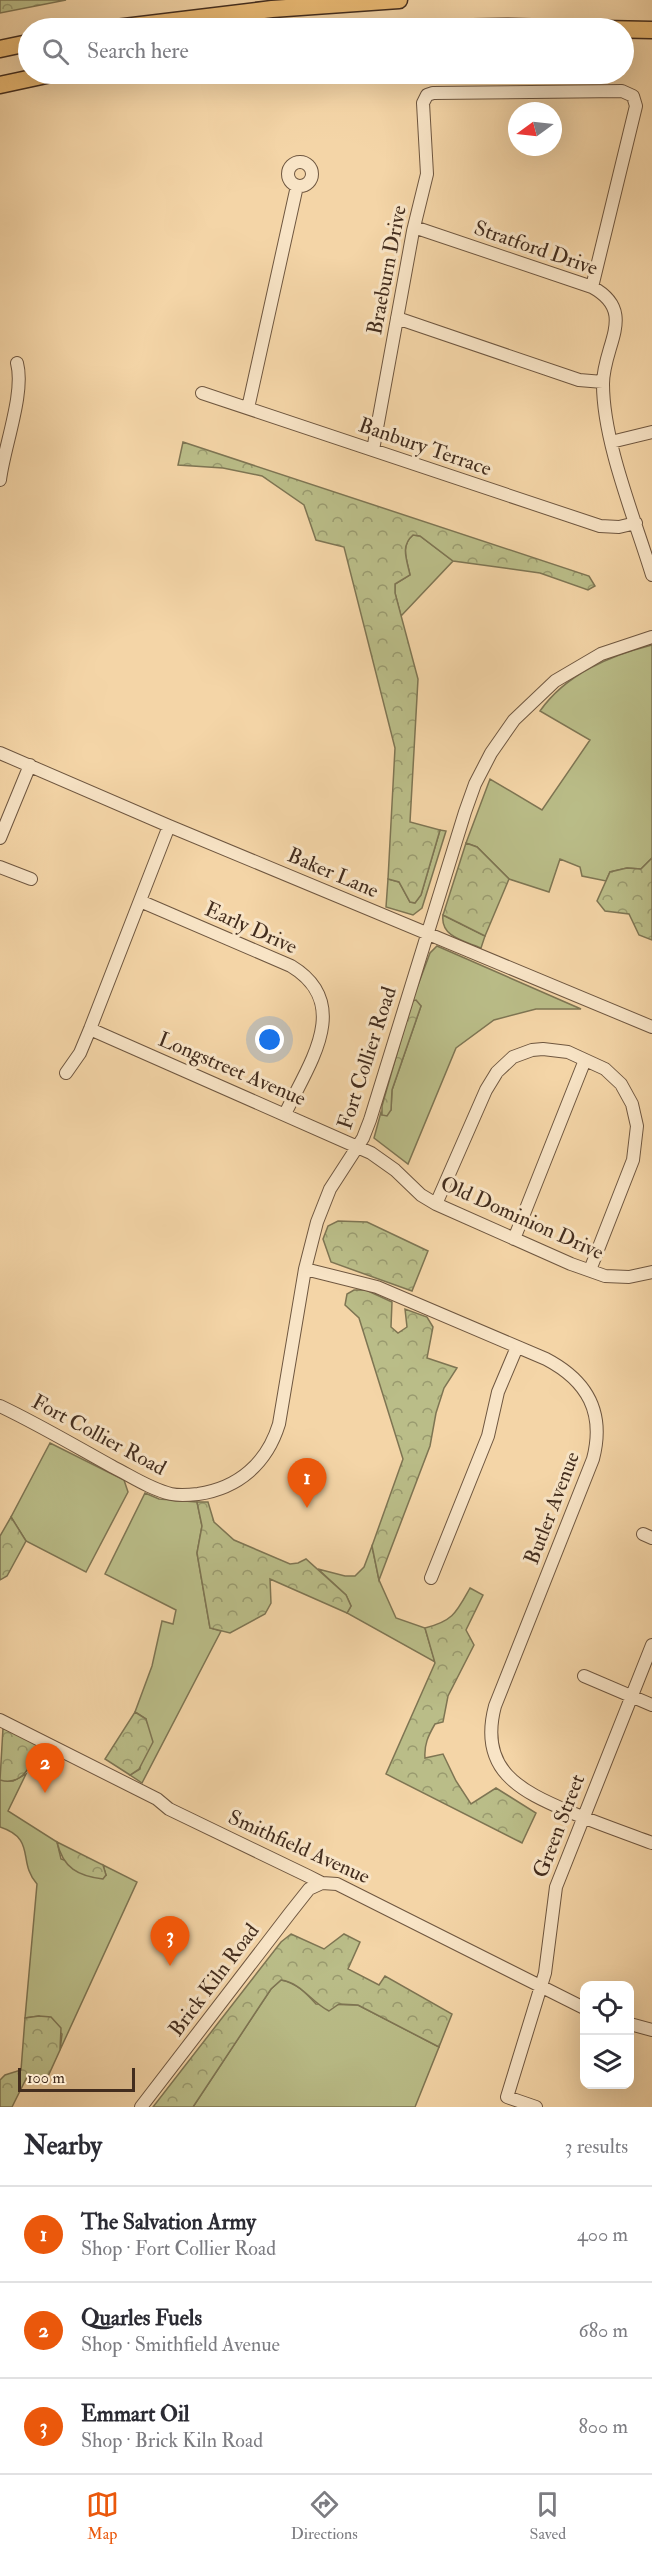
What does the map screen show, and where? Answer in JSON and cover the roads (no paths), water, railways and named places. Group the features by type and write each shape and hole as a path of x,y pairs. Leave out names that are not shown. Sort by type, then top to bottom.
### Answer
{"highway":[{"path":"198,18 272,9 399,0"},
{"path":"634,30 652,30"},
{"path":"634,35 652,36"},
{"path":"0,49 18,46"},
{"path":"0,85 18,81"}],"street":[{"name":"Braeburn Drive","path":"373,450 414,227 427,174 423,103 425,97 433,93 622,91 633,96 636,106 592,287"},
{"path":"248,408 297,186"},
{"name":"Stratford Drive","path":"414,227 592,287 609,298 617,314 617,327 606,359 603,382 606,419 652,575"},
{"path":"397,318 579,380 603,382"},
{"path":"0,480 19,388 20,372 17,363"},
{"name":"Banbury Terrace","path":"202,393 600,526 619,527 636,523"},
{"path":"611,442 652,432"},
{"name":"Fort Collier Road","path":"0,1406 142,1482 170,1494 183,1496 223,1488 254,1468 270,1448 275,1436 285,1397 305,1269 323,1205 333,1183 358,1146 375,1106 418,961 429,934 475,784 507,729 539,695 574,668 609,651 652,637"},
{"name":"Baker Lane","path":"0,753 169,826 652,1027"},
{"path":"0,838 30,765"},
{"path":"66,1073 80,1053 169,826"},
{"path":"0,867 31,879"},
{"name":"Early Drive","path":"140,902 291,966 315,986 323,1008 323,1030 285,1114"},
{"name":"Longstreet Avenue","path":"90,1029 358,1146"},
{"path":"436,1204 486,1090 504,1065 522,1053 543,1048 568,1052 605,1070 621,1084 632,1104 637,1132 633,1160 590,1270"},
{"path":"514,1239 585,1060"},
{"name":"Old Dominion Drive","path":"358,1146 385,1162 421,1195 436,1204 514,1239 590,1270 617,1278 652,1272"},
{"name":"Butler Avenue","path":"305,1269 377,1287 560,1366 579,1383 592,1404 597,1435 593,1459 495,1706 491,1740 498,1762 522,1789 583,1817 652,1843"},
{"path":"431,1578 488,1436 498,1392 517,1347"},
{"name":"Green Street","path":"536,2107 507,2097 548,1958 556,1887 652,1645"},
{"path":"584,1677 652,1705"},
{"name":"Smithfield Avenue","path":"0,1720 157,1799 169,1809 322,1882 337,1884 580,2006"},
{"name":"Brick Kiln Road","path":"141,2107 309,1889 322,1882"},
{"path":"634,2025 652,2030"}],"place":[{"name":"The Salvation Army","path":"307,1508"},
{"name":"Quarles Fuels","path":"45,1793"},
{"name":"Emmart Oil","path":"170,1966"}]}
